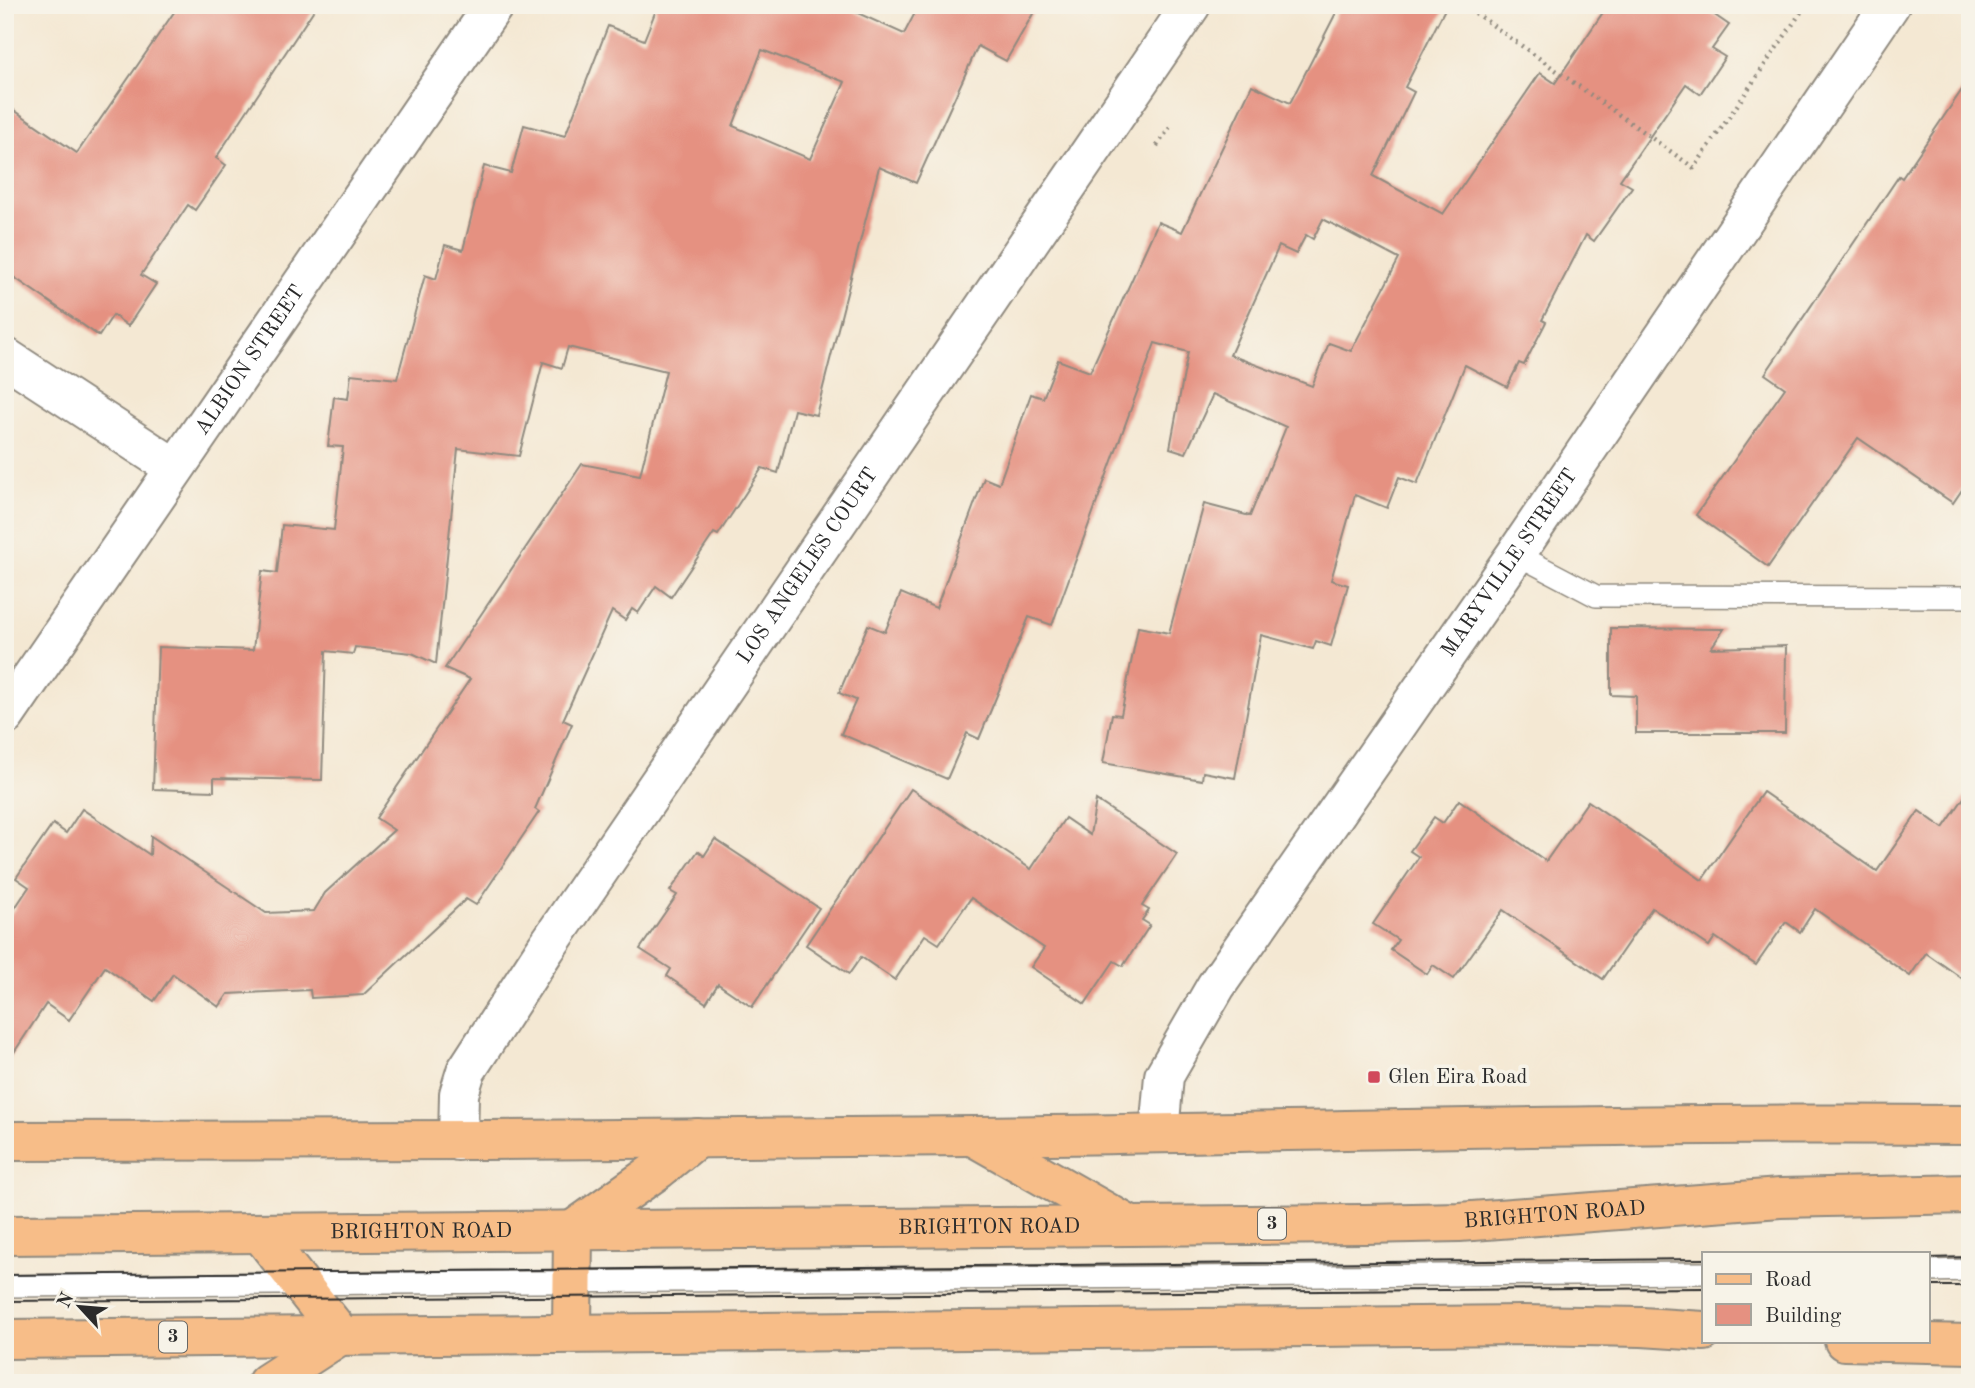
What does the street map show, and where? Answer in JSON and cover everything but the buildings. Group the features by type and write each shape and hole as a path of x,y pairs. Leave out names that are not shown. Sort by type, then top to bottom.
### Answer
{"main road":[{"path":"5,1141 458,1141 1729,1124 1970,1125"},
{"path":"972,1136 1129,1225"},
{"path":"572,1332 573,1230 659,1169 697,1138"},
{"name":"BRIGHTON ROAD","path":"5,1235 1459,1222 1780,1198 1970,1194"},
{"path":"260,1233 341,1335 267,1383"},
{"name":"3","path":"5,1339 1523,1325 1702,1331"},
{"path":"1886,1342 1970,1344"}],"street":[{"name":"ALBION STREET","path":"5,716 494,5"},
{"name":"LOS ANGELES COURT","path":"458,1141 459,1094 466,1071 486,1038 1191,5"},
{"name":"MARYVILLE STREET","path":"1159,1133 1164,1076 1216,986 1516,554 1890,5"},
{"path":"5,357 175,468"}],"lane":[{"path":"1516,554 1596,596 1970,597"},
{"path":"1930,1271 1970,1270"},
{"path":"5,1286 1702,1273"}],"path":[{"path":"1464,5 1694,168 1806,5"}],"tram line":[{"path":"1930,1258 1970,1257"},
{"path":"5,1275 1702,1259"},
{"path":"1930,1286 1970,1286"},
{"path":"5,1301 1702,1288"}],"place":[{"name":"Glen Eira Road","path":"1374,1077"}]}
